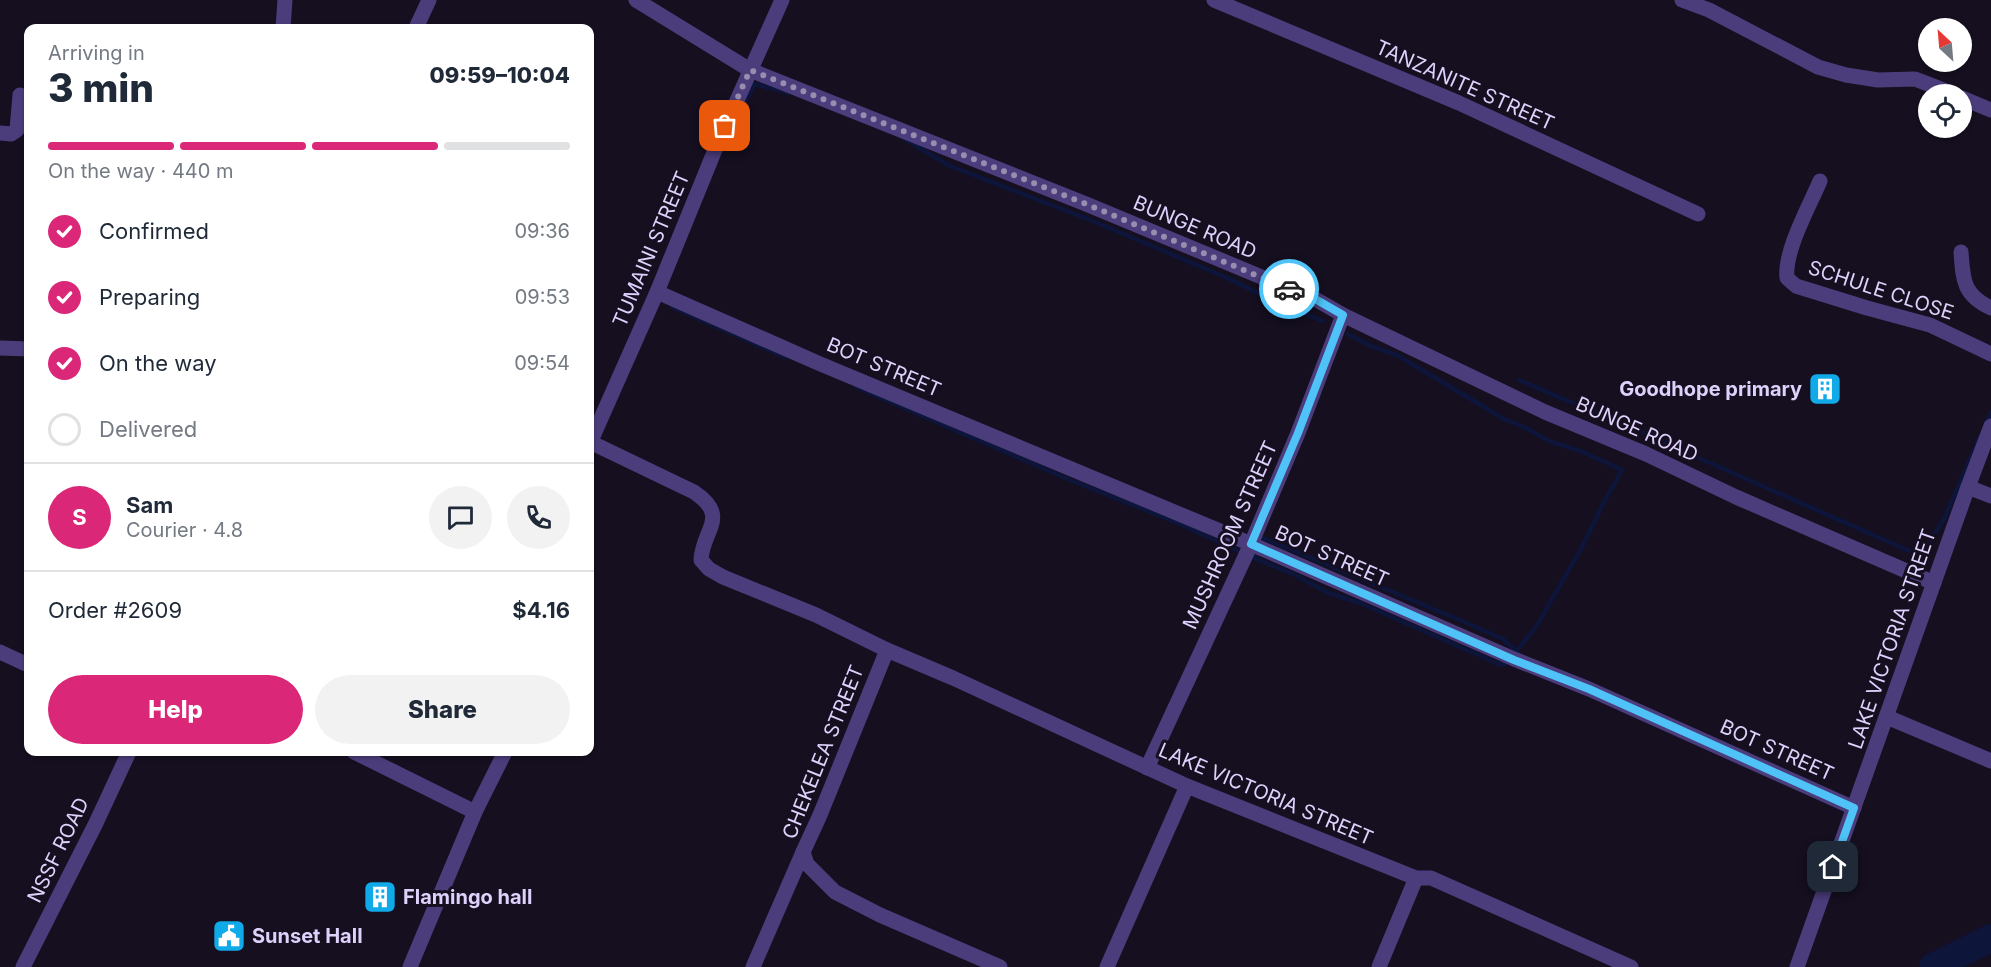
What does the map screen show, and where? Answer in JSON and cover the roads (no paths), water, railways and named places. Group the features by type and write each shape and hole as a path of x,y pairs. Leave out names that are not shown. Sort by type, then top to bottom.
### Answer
{"street":[{"path":"283,24 285,0"},
{"path":"418,24 429,0"},
{"name":"BUNGE ROAD","path":"636,0 750,70 1097,208 1317,300 1343,315 1545,412 1646,454 1736,497 1934,583"},
{"name":"TUMAINI STREET","path":"594,433 782,0"},
{"name":"TANZANITE STREET","path":"1214,0 1459,103 1698,214"},
{"path":"1682,0 1709,10 1818,67 1846,75 1878,80 1915,79 1928,84"},
{"path":"0,134 10,134 17,130 20,95"},
{"path":"1972,102 1991,110"},
{"name":"SCHULE CLOSE","path":"1820,181 1791,248 1786,266 1787,278 1796,286 1930,325 1991,354"},
{"path":"1961,252 1962,276 1970,295 1991,308"},
{"name":"BOT STREET","path":"657,292 818,363 1251,544 1514,660 1589,689 1854,808"},
{"name":"MUSHROOM STREET","path":"1147,768 1251,544 1298,433 1343,315"},
{"path":"0,348 24,349"},
{"name":"LAKE VICTORIA STREET","path":"1797,967 1991,426"},
{"name":"TUMAINI STREET","path":"594,444 708,501 712,509 712,526 702,551 701,560 709,569 723,577 816,615 887,650"},
{"path":"1968,487 1991,496"},
{"name":"LAKE VICTORIA STREET","path":"887,650 1187,786 1416,878 1431,878 1631,967"},
{"name":"CHEKELEA STREET","path":"887,650 803,852 807,864 835,892 880,915 1000,967"},
{"path":"0,652 24,663"},
{"path":"1887,717 1991,761"},
{"name":"NSSF ROAD","path":"23,967 127,756"},
{"path":"367,756 475,812"},
{"path":"410,967 475,812 502,756"},
{"path":"1107,967 1187,786"},
{"path":"753,967 803,852"},
{"path":"1379,967 1416,878"}],"waterway":[{"path":"739,114 755,84 789,93"},
{"path":"903,138 948,165 1098,223 1323,321"},
{"path":"672,307 785,357"},
{"path":"1348,334 1371,346 1397,355 1504,419 1549,441 1583,452 1622,470 1582,547 1536,627 1515,653"},
{"path":"1519,380 1614,418 1669,445 1921,556 1944,519 1980,436"},
{"path":"856,387 1241,552"},
{"path":"1986,423 1991,412"},
{"path":"1507,663 1501,665 1360,603 1329,593 1293,574 1254,558 1263,538 1503,639 1516,651"},
{"path":"1933,967 1991,938"}],"place":[{"name":"Goodhope primary","path":"1825,389"},
{"name":"Flamingo hall","path":"380,897"},
{"name":"Sunset Hall","path":"229,936"}]}
